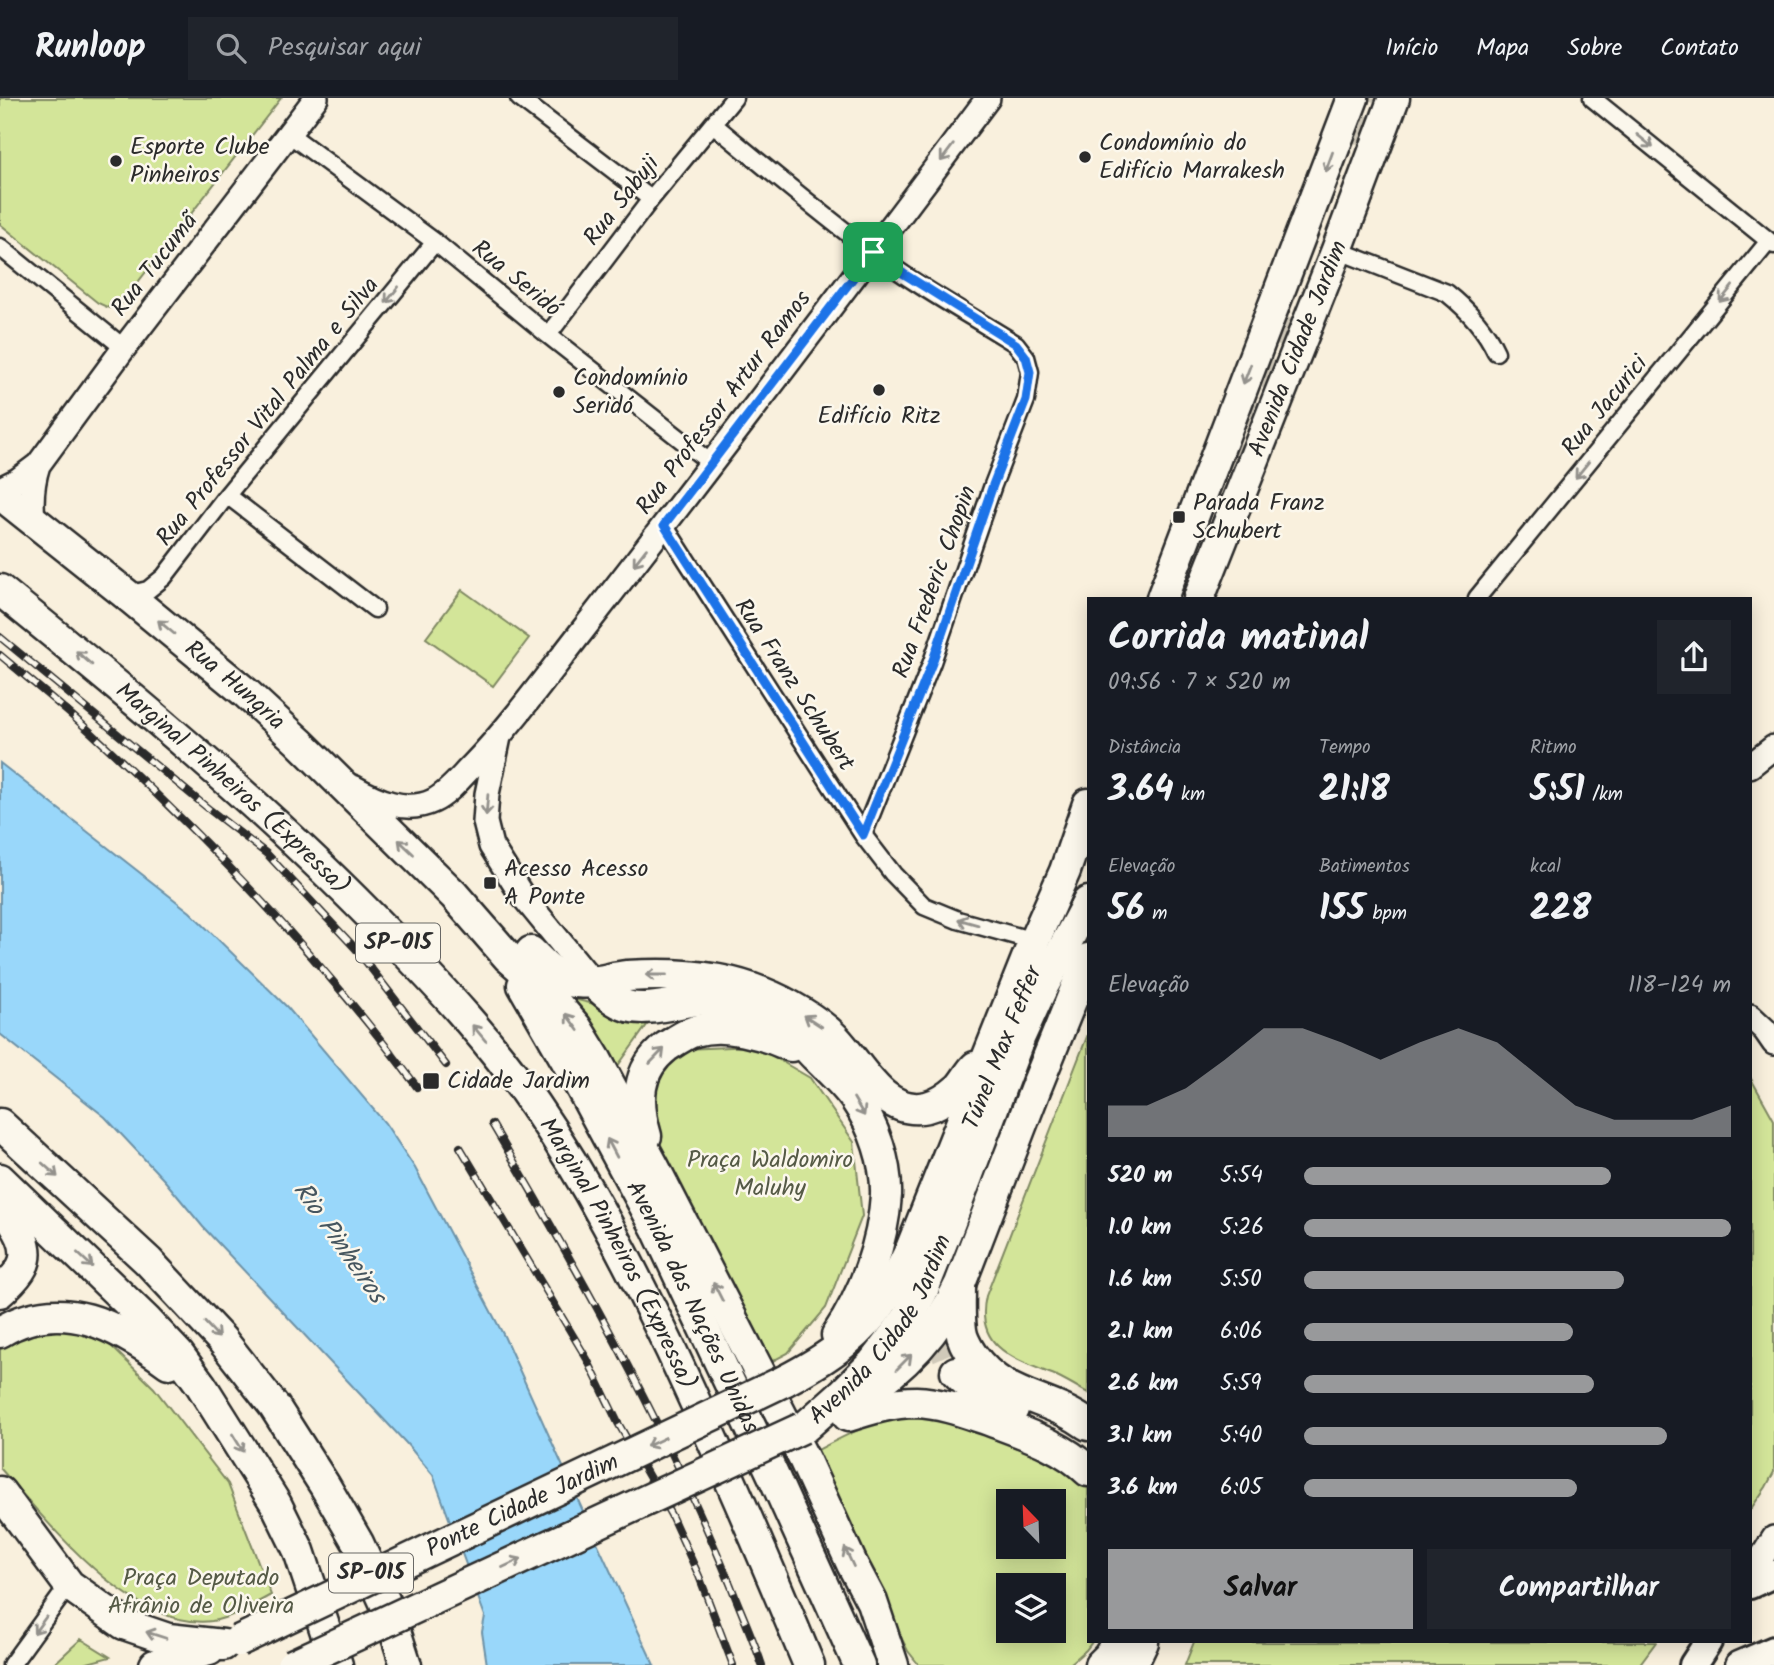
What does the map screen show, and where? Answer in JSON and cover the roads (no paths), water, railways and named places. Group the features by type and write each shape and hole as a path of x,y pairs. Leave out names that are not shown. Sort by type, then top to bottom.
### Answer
{"highway":[{"name":"Avenida Cidade Jardim","path":"1162,597 1353,98"},
{"name":"Avenida Cidade Jardim","path":"1202,589 1337,250 1394,98"},
{"path":"1202,589 1270,379 1357,144"},
{"name":"Rua Hungria","path":"0,491 246,693 299,741 454,895"},
{"name":"Marginal Pinheiros (Expressa)","path":"0,590 244,795 341,885 432,979 483,1037 540,1114 587,1188 638,1281 699,1410 809,1665"},
{"name":"Avenida Cidade Jardim","path":"784,1381 817,1364 842,1346 866,1323 889,1293 911,1250 1034,940 1065,871 1087,807"},
{"name":"Túnel Max Feffer","path":"911,1250 933,1219 1087,844"},
{"path":"454,895 511,934 553,973 567,981 582,983 623,976 682,975 724,980 763,993 825,1029 875,1087 892,1102 903,1107 915,1110 934,1105 948,1097 960,1087 991,1048"},
{"name":"Avenida das Nações Unidas","path":"454,895 508,957 538,983 576,1027 597,1061 805,1461 872,1602 893,1665"},
{"name":"Avenida Cidade Jardim","path":"804,1427 873,1363 907,1319 922,1292 1020,1036 1087,904"},
{"path":"1087,923 965,1223 952,1283 961,1333 966,1346 985,1371 1010,1390 1060,1409 1087,1424"},
{"name":"Avenida das Nações Unidas","path":"508,957 657,1229 859,1665"},
{"name":"Avenida Cidade Jardim","path":"804,1427 875,1388 920,1346 951,1305 952,1283 1067,1015 1087,962"},
{"path":"593,982 613,999 627,1006 640,1008 687,1000 721,1000 754,1009 798,1038 857,1101 874,1134 883,1163 886,1194 880,1233 868,1276 850,1317 817,1364"},
{"path":"654,1167 642,1123 639,1102 641,1082 659,1052 676,1040 695,1031 713,1028 744,1030 778,1040 814,1056"},
{"name":"SP-015","path":"0,1124 148,1261 222,1340 274,1406 358,1543 388,1609 406,1665"},
{"path":"0,1179 146,1320 179,1355 201,1385 275,1504 299,1552 337,1665"},
{"path":"0,1203 23,1238 26,1254 24,1265 0,1292"},
{"path":"0,1332 33,1317 58,1314 91,1319 124,1332 201,1385"},
{"path":"956,1372 981,1395 1065,1430 1087,1445"},
{"name":"Ponte Cidade Jardim","path":"155,1665 231,1643 784,1381"},
{"path":"804,1427 874,1408 913,1402 931,1403 948,1406 1029,1436 1059,1449 1080,1462 1087,1470"},
{"name":"Ponte Cidade Jardim","path":"292,1665 804,1427"},
{"path":"0,1492 69,1585 124,1625 168,1639 231,1643"},
{"path":"760,1548 794,1586 829,1665"},
{"path":"872,1602 915,1665"},
{"path":"1100,1665 1109,1656 1116,1643"},
{"path":"1132,1665 1143,1643"}],"main road":[{"path":"1752,1584 1774,1574"},
{"path":"1693,1665 1708,1643"},
{"path":"1739,1665 1774,1650"}],"street":[{"name":"Rua Tucumã","path":"0,491 38,464 316,98"},
{"path":"519,98 651,199"},
{"name":"Rua Sabuji","path":"548,335 651,199 734,98"},
{"name":"Rua Professor Artur Ramos","path":"334,778 382,802 419,805 444,794 499,737 712,464 988,98"},
{"path":"1592,98 1771,243"},
{"path":"713,124 873,252"},
{"name":"Rua Seridó","path":"289,134 435,242 712,464"},
{"name":"Rua Professor Vital Palma e Silva","path":"127,594 148,590 157,584 435,242"},
{"name":"Rua Jacurici","path":"1478,597 1771,243"},
{"path":"0,247 124,348"},
{"path":"1337,250 1447,293 1481,326 1496,352"},
{"name":"Rua Frederic Chopin","path":"863,835 932,663 993,485 1026,400 1030,372 1026,357 1016,344 873,252"},
{"name":"Rua Tucumã","path":"33,520 32,492 38,464"},
{"path":"227,495 375,609"},
{"name":"Rua Franz Schubert","path":"664,525 863,835 893,874 924,906 958,920 1034,940"},
{"name":"Rua Professor Artur Ramos","path":"499,737 485,822 491,846 521,894 593,982"},
{"path":"1752,764 1774,747"},
{"path":"1067,1015 1087,982"},
{"path":"1752,1018 1774,1043"},
{"path":"1752,1573 1774,1538"},
{"path":"11,1665 69,1585"}],"water":[{"name":"Rio Pinheiros","path":"0,763 190,912 287,1007 385,1123 415,1168 504,1336 654,1665 487,1665 482,1632 485,1616 433,1475 105,1117 0,1034"}],"tunnel":[{"path":"1357,144 1374,98"},
{"path":"1182,597 1285,315"},
{"path":"943,1282 939,1328 956,1372"}],"railway":[{"path":"0,637 267,854 356,949 446,1065"},
{"path":"0,655 97,738 224,862 344,994 417,1087"},
{"path":"492,1124 589,1293 650,1408 705,1526 762,1665"},
{"path":"460,1147 587,1359 618,1423 671,1515 699,1576 733,1665"}],"place":[{"name":"Condomínio do Edifício Marrakesh","path":"1085,157"},
{"name":"Esporte Clube Pinheiros","path":"116,161"},
{"name":"Edifício Ritz","path":"879,390"},
{"name":"Condomínio Seridó","path":"559,392"},
{"name":"Parada Franz Schubert","path":"1179,517"},
{"name":"Acesso Acesso A Ponte","path":"490,883"},
{"name":"Cidade Jardim","path":"431,1081"}],"park label":[{"name":"Praça Waldomiro Maluhy","path":"770,1174"},
{"name":"Praça Deputado Afrânio de Oliveira","path":"201,1592"}]}
